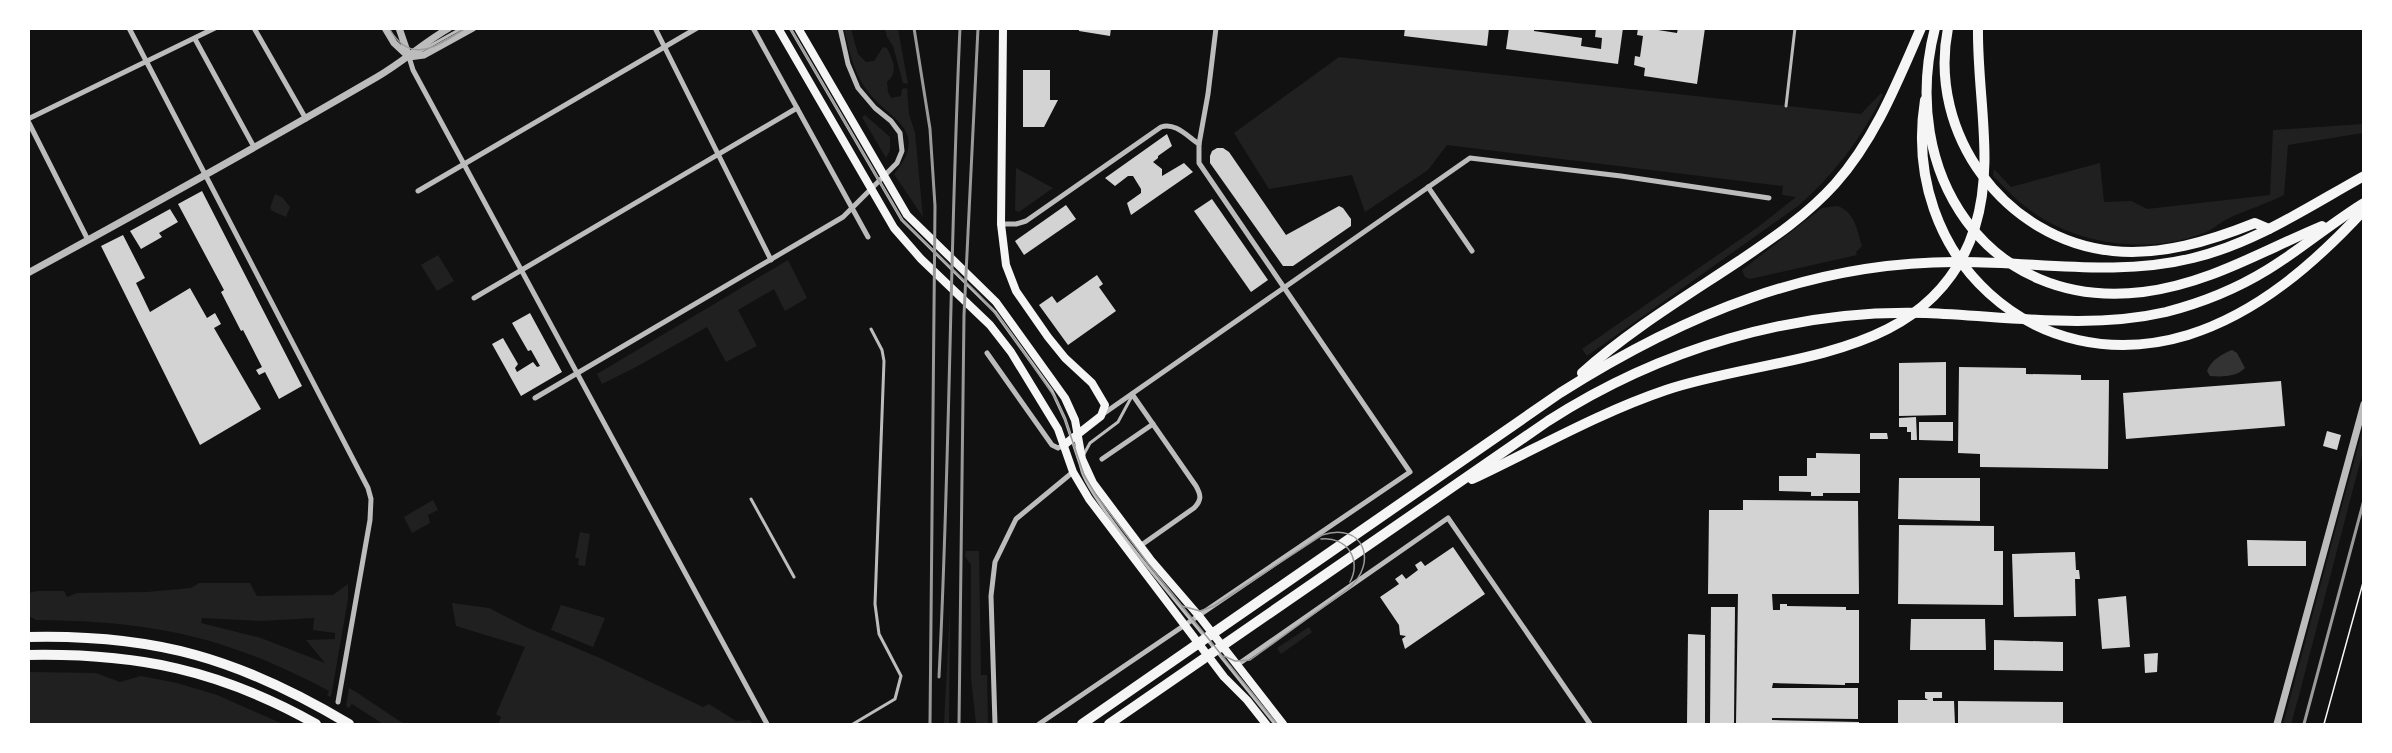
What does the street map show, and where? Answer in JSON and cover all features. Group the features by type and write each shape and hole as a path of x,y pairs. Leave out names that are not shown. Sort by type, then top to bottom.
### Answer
{"highway":[{"path":"1560,393 1611,347 1761,246 1807,212 1835,184 1862,149 1889,100 1921,28"},
{"path":"1935,28 1925,86 1925,100 1932,148 1948,194 1973,230 1997,253 2048,282 2086,292 2121,294 2152,291 2222,272 2339,219"},
{"path":"1948,28 1944,56 1945,80 1955,127 1976,168 1996,193 2028,220 2050,233 2080,244 2113,251 2154,251 2174,248 2214,238 2255,223 2270,229"},
{"path":"1442,494 1630,403 1707,378 1850,346 1888,330 1920,308 1951,274 1964,253 1980,209 1985,160 1978,28"},
{"path":"1925,100 1920,130 1921,149 1933,207 1955,254 1988,292 2016,315 2034,325 2070,339 2110,345 2148,344 2189,334 2240,312 2276,290 2310,263 2364,210"},
{"path":"1082,724 1560,393 1639,346 1693,319 1738,301 1807,281 1880,267 1935,262 1987,262 2107,268 2155,266 2212,254 2270,229 2364,176"},
{"path":"1109,724 1548,421 1599,390 1653,365 1720,341 1791,324 1864,315 1923,313 2073,321 2125,318 2165,312 2202,301 2244,283 2286,258 2364,203"},
{"path":"28,637 100,638 192,653 226,663 274,683 349,724"},
{"path":"28,655 119,658 187,670 248,690 316,724"}],"main road":[{"path":"778,28 894,228 921,259 1004,341 1054,422 1073,472 1089,499 1192,621 1238,665 1283,724"},
{"path":"798,28 901,206 923,232 1005,312 1065,398 1079,432 1083,465 1093,483 1192,621 1227,681 1247,700 1266,724"},
{"path":"1003,28 1001,224 1004,256 1013,285 1053,344 1099,393 1105,405 1103,414 1064,445"}],"street":[{"path":"129,28 368,488 372,509 338,702"},
{"path":"88,240 28,120 215,28"},
{"path":"254,28 306,119"},
{"path":"385,28 394,43 409,57"},
{"path":"399,28 413,70 767,724"},
{"path":"28,273 306,119 409,57 425,42 449,28"},
{"path":"409,57 424,55 473,28"},
{"path":"655,28 771,260"},
{"path":"418,191 697,28"},
{"path":"753,28 868,237"},
{"path":"535,398 771,260 853,209 901,157 903,144 900,133 891,121 874,108 858,88 848,64 840,28"},
{"path":"1039,724 1410,472 1199,164 1199,144 1216,28"},
{"path":"195,39 254,147"},
{"path":"474,298 797,108"},
{"path":"1001,224 1023,222 1164,126 1174,127 1199,144"},
{"path":"1103,414 1470,158 1610,174 1769,198"},
{"path":"1428,187 1472,251"},
{"path":"987,354 1052,445 1058,448 1064,445"},
{"path":"1132,394 1196,486 1200,499 1194,508 1140,546"},
{"path":"2277,724 2364,404"},
{"path":"1102,459 1153,424"},
{"path":"995,724 992,596 995,562 1016,519 1073,472"},
{"path":"1238,665 1448,518 1590,724"}],"lane":[{"path":"409,57 462,28"},
{"path":"790,28 902,220 979,295 1002,321 1056,399 1083,465"},
{"path":"1786,106 1796,28"},
{"path":"853,724 895,699 901,676 879,634 876,619 884,361 882,350 871,329"},
{"path":"1083,477 1083,465 1090,443 1123,417 1132,394"},
{"path":"1073,472 1083,477 1132,546 1275,724"},
{"path":"751,499 794,578"}],"path":[{"path":"2324,724 2364,579"}],"shaded area":[{"path":"844,29 851,29 858,54 866,62 874,61 883,47 887,48 894,66 893,74 887,82 891,98 901,96 902,89 907,88 909,114 915,133 923,217 894,174 905,159 909,146 908,136 895,118 866,89 852,60"},
{"path":"885,29 898,29 908,84 903,83 893,46"},
{"path":"1339,57 1861,114 1881,93 1883,95 1866,126 1846,155 1798,206 1587,356 1582,349 1758,227 1796,197 1782,195 1783,186 1447,145 1428,170 1365,212 1352,175 1269,189 1234,133"},
{"path":"865,115 890,137 890,150 886,158 862,117"},
{"path":"2363,124 2363,133 2288,145 2284,195 2229,218 2205,233 2159,244 2115,243 2072,233 2034,213 1993,176 1994,169 2011,187 2100,163 2104,202 2131,201 2147,209 2270,195 2273,130"},
{"path":"1016,168 1053,188 1019,212 1015,210"},
{"path":"275,194 283,198 290,207 286,217 270,208"},
{"path":"1838,206 1852,217 1854,222 1862,246 1856,252 1857,255 1750,279 1745,277 1742,270 1822,208"},
{"path":"438,255 454,281 437,291 421,265"},
{"path":"788,260 807,298 785,311 774,289 738,310 757,346 726,362 707,327 602,384 597,374"},
{"path":"2232,350 2237,353 2245,368 2233,375 2210,376 2207,371 2211,364"},
{"path":"2363,428 2363,451 2298,699 2291,724 2283,724"},
{"path":"433,500 438,510 428,515 430,523 412,533 404,517"},
{"path":"580,532 590,534 585,566 578,565 579,558 575,558"},
{"path":"966,551 979,551 981,675 987,675 988,724 976,724 971,678 971,565 965,556"},
{"path":"199,583 250,583 257,596 333,595 348,584 348,599 331,697 327,695 329,691 292,672 222,645 187,635 116,624 36,620 29,616 29,593 37,591 64,591 67,597 77,593 147,592 191,588","holes":["202,618 261,621 314,618 313,630 335,633 335,639 306,640 325,663 261,638 201,623"]},
{"path":"452,603 489,608 703,707 709,704 736,721 750,720 752,724 498,724 501,717 496,714 525,647 456,626"},
{"path":"561,605 605,618 593,647 551,630"},
{"path":"950,609 949,724 944,724"},
{"path":"1309,627 1312,632 1281,654 1277,648"},
{"path":"29,672 96,673 120,682 141,676 177,683 217,695 283,724 29,724"},
{"path":"349,688 404,724 383,724 352,704 349,708 346,706"}],"building":[{"path":"1079,28 1111,28 1110,36 1079,31"},
{"path":"1405,28 1489,28 1487,46 1404,36"},
{"path":"1509,28 1534,28 1534,31 1582,38 1581,46 1601,49 1602,38 1595,37 1596,28 1623,28 1618,64 1506,49"},
{"path":"1638,28 1658,28 1658,30 1677,33 1678,28 1705,28 1697,84 1644,76 1645,68 1634,65 1635,56 1640,57 1643,36 1637,35"},
{"path":"1023,70 1050,70 1050,100 1058,100 1044,127 1023,127"},
{"path":"1167,134 1172,146 1153,162 1162,169 1162,176 1184,163 1193,172 1131,215 1127,203 1141,193 1133,176 1128,176 1115,186 1105,178"},
{"path":"1223,148 1229,152 1286,235 1339,206 1351,219 1351,226 1293,266 1283,266 1210,163 1212,151"},
{"path":"202,191 302,386 279,399 265,372 259,375 256,370 262,367 243,330 241,331 221,292 224,290 178,204"},
{"path":"1212,199 1268,280 1251,292 1194,211"},
{"path":"1066,205 1076,219 1024,255 1015,241"},
{"path":"170,209 178,222 159,233 162,237 141,249 130,231"},
{"path":"123,235 145,278 136,283 150,312 190,288 207,318 215,313 221,324 214,328 261,409 200,445 101,246"},
{"path":"1097,275 1103,284 1099,287 1116,311 1068,345 1039,305 1052,296 1057,303"},
{"path":"530,313 562,372 521,396 492,344 503,338 518,364 515,368 517,372 533,362 537,367 540,366 531,350 528,351 512,323"},
{"path":"1946,362 1946,415 1899,416 1899,363"},
{"path":"1959,367 2026,368 2026,374 2081,375 2081,380 2109,380 2108,469 1980,467 1980,454 1958,453"},
{"path":"2281,381 2285,426 2126,439 2123,393"},
{"path":"1916,417 1917,440 1911,440 1911,432 1907,432 1907,427 1899,427 1899,418"},
{"path":"1919,422 1953,422 1953,441 1919,440"},
{"path":"2327,431 2341,435 2337,450 2323,446"},
{"path":"1870,433 1887,433 1888,439 1870,439"},
{"path":"1816,453 1860,454 1860,493 1823,493 1823,496 1811,496 1811,492 1779,491 1779,476 1807,476 1807,458 1816,458"},
{"path":"1899,478 1980,478 1980,521 1898,519"},
{"path":"1743,500 1858,501 1859,594 1772,594 1773,610 1780,610 1780,604 1787,604 1787,606 1846,607 1846,610 1859,610 1859,683 1845,683 1845,685 1773,683 1772,688 1858,688 1858,719 1772,718 1772,720 1859,722 1859,724 1736,724 1738,594 1708,594 1709,510 1743,510"},
{"path":"1899,525 1994,526 1994,551 2003,551 2003,605 1898,604"},
{"path":"2247,540 2306,541 2306,566 2248,566"},
{"path":"1453,547 1485,594 1405,649 1402,639 1406,636 1400,635 1399,625 1380,597 1399,584 1395,579 1402,574 1406,579 1418,570 1415,565 1421,561 1425,566"},
{"path":"2075,552 2076,570 2079,570 2080,579 2075,579 2076,616 2014,617 2012,554"},
{"path":"2126,596 2130,647 2102,649 2098,599"},
{"path":"1711,607 1735,607 1734,724 1710,724"},
{"path":"1911,619 1985,619 1986,650 1910,650"},
{"path":"1688,634 1705,635 1705,724 1687,724"},
{"path":"1994,640 2063,642 2063,671 1994,670"},
{"path":"2158,653 2157,672 2145,673 2144,654"},
{"path":"1925,692 1942,692 1942,698 1933,698 1933,701 1954,701 1955,724 1898,724 1898,700 1928,700 1925,698"},
{"path":"1958,701 2063,702 2063,724 1958,724"}],"tram line":[{"path":"389,28 397,40 406,47 416,50 435,46 466,28"},
{"path":"790,28 902,220 979,295 1002,321 1056,399 1084,475 1096,495 1277,724"},
{"path":"1182,606 1200,611 1214,606 1322,535 1336,532 1348,534 1357,539 1362,547 1363,568 1358,579 1348,589 1250,660 1235,661 1224,656"},
{"path":"1321,539 1338,541 1350,551 1354,566 1350,582"}],"railway":[{"path":"914,28 930,129 935,206 930,724"},
{"path":"939,677 960,28"},
{"path":"959,724 964,315 978,28"},
{"path":"2304,724 2364,500"}]}
